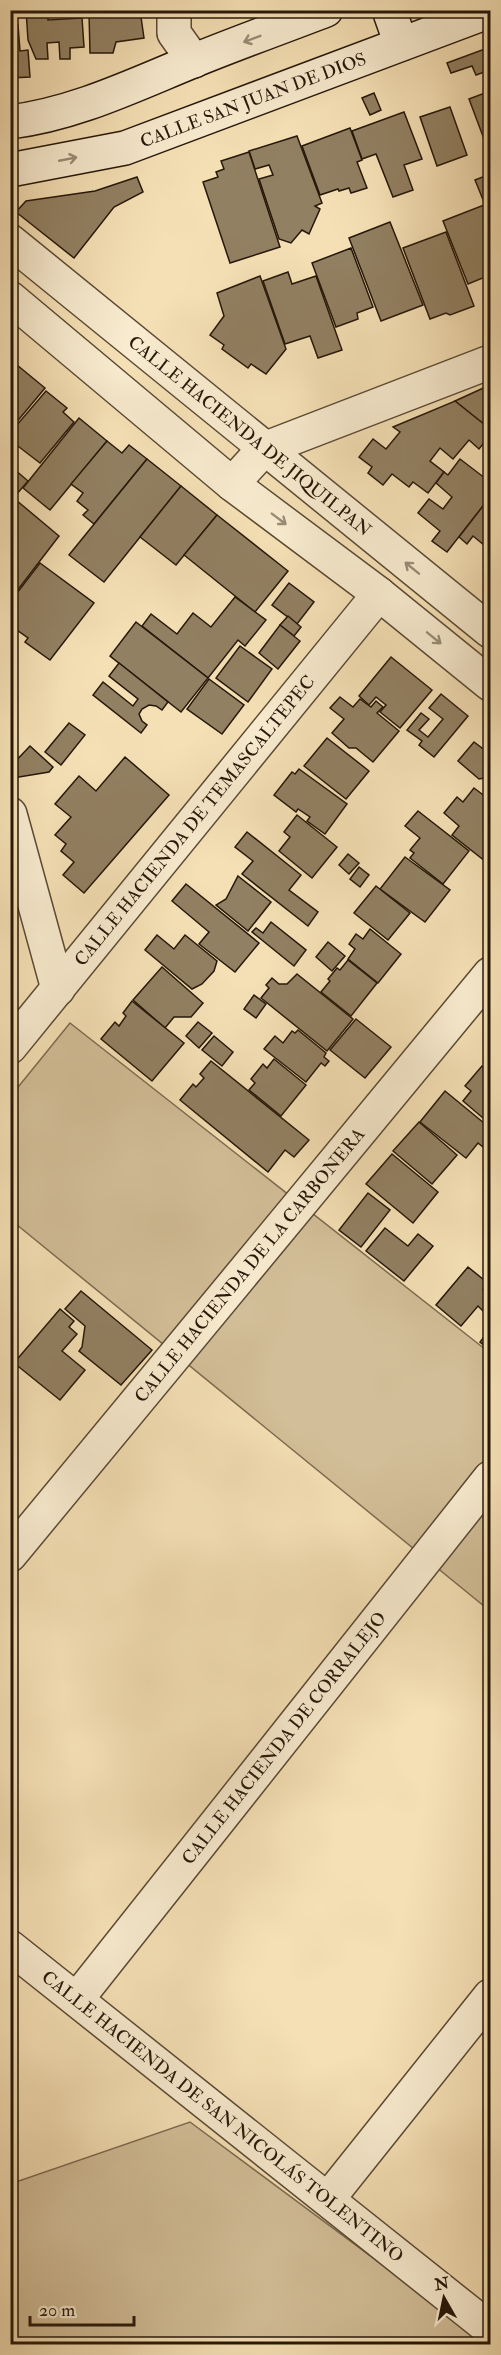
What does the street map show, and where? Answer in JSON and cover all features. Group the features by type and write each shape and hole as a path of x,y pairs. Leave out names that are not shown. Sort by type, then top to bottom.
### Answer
{"street":[{"path":"174,10 174,33 194,61"},
{"path":"10,122 28,120 104,98 326,10"},
{"path":"389,10 402,44"},
{"name":"CALLE SAN JUAN DE DIOS","path":"10,170 125,148 490,11"},
{"name":"CALLE HACIENDA DE JIQUILPAN","path":"10,241 490,631"},
{"path":"10,298 232,484 379,594 490,684"},
{"path":"232,484 264,449 490,362"},
{"name":"CALLE HACIENDA DE TEMASCALTEPEC","path":"10,1047 379,594"},
{"path":"10,814 58,989"},
{"name":"CALLE HACIENDA DE LA CARBONERA","path":"10,1555 490,974"},
{"name":"CALLE HACIENDA DE CORRALEJO","path":"77,1999 490,1478"},
{"name":"CALLE HACIENDA DE SAN NICOLÁS TOLENTINO","path":"10,1947 490,2329"},
{"path":"328,2199 490,1996"}],"shaded area":[{"path":"70,1023 490,1353 490,1611 11,1220 10,1097"},
{"path":"190,2122 489,2344 11,2344 10,2184"}],"building":[{"path":"26,10 48,10 48,20 82,18 84,47 70,48 70,59 60,59 59,42 47,43 48,59 36,59 28,40"},
{"path":"91,10 140,10 144,38 116,42 113,53 90,53 89,13"},
{"path":"18,25 20,51 28,50 30,77 10,78 10,26"},
{"path":"490,47 490,70 476,75 472,66 451,73 447,63"},
{"path":"490,91 490,146 487,147 469,99"},
{"path":"374,93 381,110 370,115 362,98"},
{"path":"450,107 467,155 437,166 420,117"},
{"path":"404,112 422,159 404,165 413,190 393,197 376,154 362,159 352,131"},
{"path":"350,128 362,160 357,162 367,188 351,193 349,188 339,191 338,189 320,195 302,146"},
{"path":"297,136 322,203 315,206 320,209 309,234 302,230 291,243 279,239 259,179 273,175 269,165 255,169 249,151"},
{"path":"249,152 280,247 230,263 203,182 218,177 216,172 224,169 221,161"},
{"path":"490,174 490,217 475,180"},
{"path":"137,177 143,192 114,207 74,258 16,212 26,201 95,191"},
{"path":"484,205 490,222 490,275 468,284 443,221"},
{"path":"390,222 423,305 381,321 349,238"},
{"path":"446,232 474,306 450,315 446,313 430,319 403,248"},
{"path":"351,248 373,307 357,313 358,319 336,327 312,263"},
{"path":"288,272 292,284 316,276 342,350 318,358 310,336 285,344 263,281"},
{"path":"260,276 286,349 266,374 251,364 248,368 222,349 224,345 210,335 224,316 217,293"},
{"path":"17,365 45,388 10,430 10,373"},
{"path":"490,385 490,429 455,401"},
{"path":"46,391 67,408 63,412 74,422 40,463 10,440 10,433"},
{"path":"455,401 490,429 490,435 479,449 469,440 453,459 440,448 430,461 444,472 428,493 413,482 409,487 392,474 383,485 368,473 372,467 359,457 373,439 386,449 400,432 393,427"},
{"path":"79,418 107,441 50,510 23,488"},
{"path":"107,441 122,453 129,445 147,459 94,524 83,515 88,510 77,501 83,493 71,484"},
{"path":"147,459 181,486 104,582 69,555"},
{"path":"460,459 490,482 490,497 447,552 432,541 440,531 418,513 429,499 443,509 452,497 436,483 444,472 448,475"},
{"path":"14,469 28,481 15,496 10,493 10,474"},
{"path":"181,486 217,515 176,565 140,537"},
{"path":"10,495 59,536 10,600 12,560"},
{"path":"490,497 490,550 473,536 467,544 459,537"},
{"path":"217,515 288,571 255,612 184,555"},
{"path":"40,563 94,603 50,660 25,642 28,638 10,625 10,602"},
{"path":"289,583 314,602 297,624 272,605"},
{"path":"235,597 266,620 245,646 238,640 208,678 142,626 151,614 177,634 193,613 211,627"},
{"path":"288,616 301,627 294,636 280,625"},
{"path":"136,622 208,678 181,712 110,656"},
{"path":"280,625 300,641 278,669 259,653"},
{"path":"240,646 272,669 248,702 216,678"},
{"path":"391,657 432,690 400,728 380,712 386,705 376,697 369,705 359,696"},
{"path":"119,663 168,702 162,710 149,705 142,709 139,714 147,725 141,733 93,695 103,682 133,706 138,699 109,676"},
{"path":"209,679 244,705 222,734 187,709"},
{"path":"441,694 468,716 434,757 419,745 422,741 407,730 421,713 429,719 419,730 428,737 443,719 429,708"},
{"path":"340,697 353,707 360,699 371,707 376,701 383,707 377,713 399,731 373,762 356,748 349,748 332,733 344,719 330,708"},
{"path":"69,723 85,735 61,765 45,752"},
{"path":"327,738 369,771 346,799 304,766"},
{"path":"490,740 490,777 479,779 458,761 474,742 486,751"},
{"path":"30,746 53,767 49,772 13,778 10,776 10,767"},
{"path":"125,757 169,795 84,893 63,875 74,862 61,851 66,844 55,835 71,817 55,804 79,776 96,791"},
{"path":"299,769 347,804 325,834 307,821 310,817 298,809 296,812 274,795 292,772 295,774"},
{"path":"474,788 490,800 490,865 452,835 459,826 444,813 457,797 463,802"},
{"path":"418,811 469,851 443,884 410,858 414,853 410,850 420,838 405,826"},
{"path":"297,815 337,847 312,878 279,851 290,837 284,832"},
{"path":"247,832 301,875 289,890 318,912 308,926 242,874 253,861 235,847"},
{"path":"348,854 359,863 349,874 339,865"},
{"path":"405,857 450,890 425,922 380,889"},
{"path":"359,867 369,875 360,887 350,879"},
{"path":"238,876 271,902 248,931 216,905 226,899"},
{"path":"186,884 259,943 235,972 199,944 209,932 172,901"},
{"path":"376,886 410,913 388,940 354,913"},
{"path":"271,922 306,950 294,966 252,932 256,928 263,933"},
{"path":"370,929 401,954 378,983 348,959 355,949 349,944 356,934 363,939"},
{"path":"157,935 174,949 185,935 217,961 214,971 202,984 192,989 145,950"},
{"path":"328,942 345,956 332,971 316,957"},
{"path":"348,960 377,983 351,1016 321,992 337,968 340,970"},
{"path":"162,967 203,1003 191,1017 174,1017 165,1028 133,1000"},
{"path":"297,974 353,1019 327,1051 261,998 269,988 266,985 272,978 279,984 287,984"},
{"path":"254,995 266,1004 256,1018 244,1009"},
{"path":"132,1001 184,1043 152,1081 101,1039 115,1022 119,1026 126,1016 123,1013"},
{"path":"356,1019 391,1047 365,1078 330,1050"},
{"path":"198,1022 212,1033 199,1048 186,1036"},
{"path":"298,1030 326,1053 324,1057 329,1061 325,1066 321,1063 306,1082 264,1049 275,1036 283,1043 292,1031 295,1033"},
{"path":"214,1036 233,1052 222,1066 202,1050"},
{"path":"274,1059 306,1085 281,1116 249,1090 255,1083 251,1079 263,1064 267,1068"},
{"path":"211,1061 309,1140 294,1157 285,1150 268,1172 180,1100 193,1084 196,1087 204,1078 200,1074"},
{"path":"482,1066 490,1073 490,1124 463,1101 471,1091 465,1086"},
{"path":"445,1091 490,1128 490,1137 483,1147 478,1143 466,1158 420,1122"},
{"path":"419,1122 457,1155 432,1184 393,1151"},
{"path":"392,1154 438,1192 413,1223 366,1184"},
{"path":"368,1193 390,1210 361,1247 339,1230"},
{"path":"385,1228 408,1246 418,1234 433,1246 404,1281 366,1251"},
{"path":"468,1267 489,1284 483,1290 490,1296 490,1307 485,1313 478,1306 461,1326 436,1305"},
{"path":"81,1291 152,1350 121,1385 79,1351 82,1347 85,1326 65,1309"},
{"path":"60,1309 74,1321 69,1327 77,1334 62,1351 85,1370 60,1400 14,1363"},
{"path":"490,1329 490,1350 480,1342"}]}
